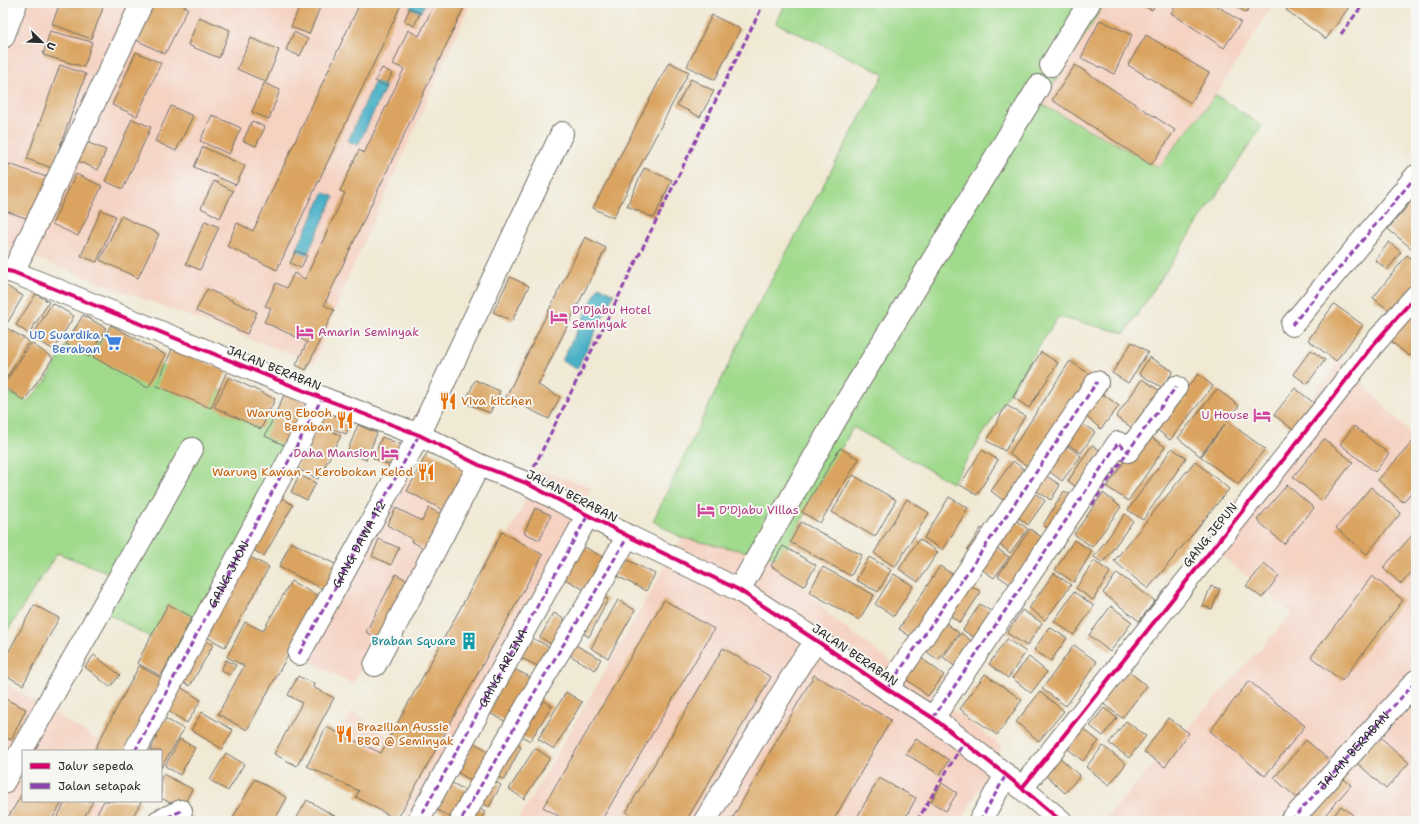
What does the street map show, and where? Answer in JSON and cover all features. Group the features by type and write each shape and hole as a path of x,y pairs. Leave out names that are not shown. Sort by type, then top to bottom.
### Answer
{"street":[{"path":"5,28 16,3"},
{"path":"8,271 142,3"},
{"path":"1051,65 1089,3"},
{"path":"739,590 836,416 1039,86"},
{"name":"GANG DAWA 112","path":"300,654 419,435 562,133"},
{"path":"1292,325 1416,176"},
{"name":"JALAN BERABAN","path":"8,271 322,398 419,435 479,465 526,483 628,536 739,590 933,718 1014,781 1061,821"},
{"name":"GANG JEPUN","path":"980,821 1333,397 1372,346 1416,296"},
{"path":"888,689 1097,382"},
{"path":"1092,505 1128,451 1176,387"},
{"name":"GANG JHON","path":"136,750 322,398"},
{"path":"933,718 1118,443 1128,451"},
{"path":"3,783 192,449"},
{"path":"375,665 479,465"},
{"name":"GANG ARLINA","path":"418,821 588,515"},
{"path":"462,818 543,678 628,536"},
{"path":"705,821 801,662 817,641"},
{"name":"JALAN BERABAN","path":"1291,821 1416,681"},
{"path":"159,821 181,811"}],"shaded area":[{"path":"3,3 471,3 346,282 314,363 3,246"},
{"path":"1105,3 1274,3 1216,95 1159,167 1041,104"},
{"path":"1340,360 1416,439 1416,821 1365,821 1361,816 1356,821 1103,821 1292,614 1206,542"},
{"path":"541,471 591,487 566,552 415,819 317,762 353,711 398,745"},
{"path":"408,478 469,508 352,684 298,655 397,499"},
{"path":"682,538 781,559 829,615 1002,747 961,821 518,821"},
{"path":"3,682 114,750 22,750 22,802 108,802 99,821 3,821"}],"green space":[{"path":"786,3 1105,3 1041,104 1159,167 1216,95 1262,126 1125,333 1058,317 952,483 853,427 781,559 682,538 653,521 755,310 884,74 776,23"},
{"path":"76,326 267,412 280,433 303,446 184,656 101,610 120,577 57,553 3,638 3,394 5,391 28,401 47,380"}],"water":[{"path":"412,3 425,3 420,13 410,8"},
{"path":"375,81 386,86 358,145 348,141"},
{"path":"324,192 334,197 307,255 296,251"},
{"path":"599,286 614,294 577,369 562,361"}],"building":[{"path":"60,3 89,3 103,8 91,39 52,24"},
{"path":"144,3 178,3 188,8 165,54 128,36"},
{"path":"301,3 316,3 321,5 309,34 291,27"},
{"path":"360,3 402,3 277,270 227,246 237,223 253,231"},
{"path":"435,3 466,3 324,305 334,310 306,370 296,365 307,342 264,322 271,308 265,306 276,283 287,288 294,273 305,279 345,193 340,191 359,150 364,153 404,69 393,64 408,30 419,36"},
{"path":"1138,3 1156,3 1152,10"},
{"path":"1178,3 1213,3 1241,22 1224,48 1171,13"},
{"path":"1232,3 1252,3 1246,13"},
{"path":"1291,3 1352,3 1326,39 1286,10"},
{"path":"410,8 420,13 414,26 404,21"},
{"path":"712,15 740,29 715,80 687,66"},
{"path":"199,17 230,30 219,58 188,45"},
{"path":"1100,20 1132,35 1114,74 1081,58"},
{"path":"50,31 92,42 84,67 43,55"},
{"path":"294,32 308,39 300,56 286,50"},
{"path":"1146,35 1209,73 1191,103 1128,65"},
{"path":"251,38 279,50 266,82 237,69"},
{"path":"136,52 161,63 137,116 112,105"},
{"path":"669,62 689,72 613,218 593,208"},
{"path":"60,65 86,74 52,168 27,159"},
{"path":"1075,65 1175,130 1151,165 1052,100"},
{"path":"382,68 392,73 386,86 375,81"},
{"path":"691,79 714,91 700,117 677,105"},
{"path":"264,83 280,90 269,119 252,112"},
{"path":"171,106 193,116 176,151 155,141"},
{"path":"212,115 241,128 229,154 200,141"},
{"path":"132,119 151,127 123,189 105,181"},
{"path":"252,121 265,127 256,146 243,141"},
{"path":"84,141 106,150 98,170 76,160"},
{"path":"203,147 245,166 236,185 194,167"},
{"path":"9,164 49,178 34,221 3,210 3,181"},
{"path":"644,168 672,180 654,218 627,206"},
{"path":"76,174 102,186 78,236 52,224"},
{"path":"214,181 233,191 220,218 201,208"},
{"path":"1414,198 1416,200 1416,252 1388,229"},
{"path":"101,210 116,216 97,262 81,256"},
{"path":"121,216 159,234 138,278 100,260"},
{"path":"205,221 219,227 200,270 186,264"},
{"name":"D'Djabu Hotel Seminyak","path":"585,237 606,248 538,385 560,397 549,419 519,404 517,407 504,401"},
{"path":"1389,242 1401,252 1387,270 1375,260"},
{"path":"296,251 307,255 301,268 290,263"},
{"path":"1407,255 1416,262 1416,286 1394,314 1373,298"},
{"path":"510,277 529,286 512,321 493,312"},
{"path":"3,284 23,296 8,322 3,319"},
{"path":"207,289 257,312 247,334 196,311"},
{"path":"36,294 49,302 29,334 16,325"},
{"path":"1416,300 1416,347 1409,356 1386,337"},
{"path":"52,303 74,316 54,350 32,337"},
{"path":"1334,304 1363,325 1336,361 1308,340"},
{"path":"83,315 106,328 89,357 66,344"},
{"path":"111,325 166,355 148,388 93,357"},
{"path":"5,327 29,341 7,377 3,374 3,330"},
{"path":"1132,342 1148,352 1128,383 1112,373"},
{"path":"31,343 53,358 24,401 3,386"},
{"path":"172,349 227,371 211,408 157,386"},
{"path":"1311,350 1325,360 1307,384 1293,374"},
{"path":"1041,352 1058,363 1029,408 1013,397"},
{"path":"1149,357 1173,371 1163,388 1139,374"},
{"path":"1070,361 1096,378 1035,471 1009,454"},
{"path":"1198,374 1213,386 1170,440 1155,428"},
{"path":"229,377 275,399 261,429 214,407"},
{"path":"1142,379 1160,391 1134,429 1116,417"},
{"path":"475,380 500,391 490,413 465,403"},
{"path":"1295,388 1315,404 1294,430 1274,415"},
{"path":"1217,389 1239,406 1227,421 1265,449 1238,484 1201,457 1225,424 1200,456 1178,438"},
{"path":"1100,392 1119,406 1101,429 1083,414"},
{"path":"285,393 311,405 290,448 265,436"},
{"path":"325,404 353,415 346,434 318,423"},
{"path":"1006,405 1025,416 1005,451 987,441"},
{"path":"1079,422 1095,432 1081,453 1065,442"},
{"path":"319,424 341,436 318,479 296,468"},
{"path":"358,425 377,433 366,460 347,452"},
{"path":"1354,426 1389,454 1375,472 1340,444"},
{"path":"1144,432 1165,447 1128,501 1107,487"},
{"name":"Daha Mansion","path":"382,437 407,447 398,469 373,458"},
{"path":"1416,438 1416,487 1403,502 1378,480"},
{"path":"1324,439 1353,462 1322,501 1293,477"},
{"path":"1065,444 1081,456 1062,481 1046,469"},
{"path":"1092,445 1108,456 1083,492 1068,481"},
{"path":"840,448 859,459 820,523 802,512"},
{"path":"1172,448 1186,458 1143,520 1128,510"},
{"path":"982,450 998,460 977,495 960,485"},
{"path":"428,451 467,471 447,512 407,491"},
{"path":"1013,461 1030,474 1008,504 991,491"},
{"path":"1195,461 1229,489 1148,589 1114,561"},
{"path":"299,475 316,483 307,500 291,492"},
{"path":"853,475 896,500 875,537 832,512"},
{"path":"1045,475 1060,485 1051,500 1035,490"},
{"path":"1287,485 1314,508 1284,544 1257,520"},
{"path":"1371,487 1401,513 1367,554 1336,528"},
{"path":"1032,491 1045,501 1028,525 1015,515"},
{"path":"1064,491 1077,499 1056,533 1043,525"},
{"path":"1103,493 1121,507 1092,547 1074,534"},
{"path":"277,495 293,505 264,556 248,547"},
{"path":"949,497 968,508 943,550 924,538"},
{"path":"907,499 929,513 895,567 874,553"},
{"path":"396,508 422,521 429,508 444,516 427,550 411,541 412,539 387,525"},
{"path":"535,508 551,515 540,540 524,533"},
{"path":"1125,514 1133,521 1103,563 1094,557"},
{"path":"1014,519 1028,529 1010,553 997,542"},
{"path":"801,522 862,555 851,576 790,542"},
{"path":"981,528 991,535 977,556 967,550"},
{"path":"1030,529 1050,543 1018,590 998,576"},
{"name":"Braban Square","path":"502,532 543,555 397,820 356,797 359,791 307,766 326,727 381,753"},
{"path":"1415,532 1416,567 1401,584 1383,568"},
{"path":"379,539 399,548 391,565 372,556"},
{"path":"919,539 938,552 918,582 899,569"},
{"path":"1074,540 1092,551 1074,582 1055,570"},
{"path":"291,542 343,568 331,593 279,567"},
{"path":"576,542 608,560 590,593 558,575"},
{"path":"992,545 1009,557 994,578 977,566"},
{"path":"783,546 816,565 804,586 771,566"},
{"path":"244,554 269,567 225,647 201,634"},
{"path":"869,557 891,570 878,592 856,580"},
{"path":"624,558 655,574 646,591 615,575"},
{"path":"1094,561 1110,572 1093,600 1076,588"},
{"path":"1264,564 1279,576 1262,598 1246,586"},
{"path":"940,566 958,578 917,641 899,629"},
{"path":"823,567 874,595 859,620 809,592"},
{"path":"1054,573 1071,585 1045,620 1029,608"},
{"path":"1117,573 1155,601 1139,621 1103,593"},
{"path":"396,574 408,581 379,639 366,632"},
{"path":"894,574 913,586 894,616 875,604"},
{"path":"1372,576 1403,600 1342,681 1311,657"},
{"path":"291,581 320,597 247,730 218,714 244,666 227,657 245,622 263,631"},
{"path":"968,584 981,592 960,623 948,614"},
{"path":"1211,586 1220,589 1212,609 1203,606"},
{"path":"1074,592 1094,606 1074,635 1054,621"},
{"path":"597,594 608,599 589,637 579,631"},
{"path":"618,600 635,610 608,658 591,648"},
{"path":"664,600 714,629 601,821 567,821 543,807"},
{"path":"168,604 192,617 161,676 137,663"},
{"path":"980,604 998,616 981,642 963,630"},
{"path":"34,605 59,618 23,685 3,674 3,662"},
{"path":"1111,606 1132,622 1110,652 1089,635"},
{"path":"1022,610 1042,623 1027,646 1007,633"},
{"path":"554,613 567,621 552,645 540,637"},
{"path":"943,621 959,633 938,660 922,648"},
{"path":"1049,627 1067,638 1051,661 1034,650"},
{"path":"961,633 979,647 961,671 943,657"},
{"path":"526,635 556,650 546,670 515,655"},
{"path":"200,638 213,645 190,686 178,679"},
{"path":"1007,639 1026,652 1008,678 989,664"},
{"path":"570,642 601,659 595,670 564,652"},
{"path":"1074,645 1097,662 1066,706 1042,689"},
{"path":"723,648 771,677 686,821 642,821 626,812"},
{"path":"94,655 120,675 110,687 85,667"},
{"path":"917,655 944,675 928,696 902,676"},
{"path":"1029,657 1047,672 1031,693 1012,678"},
{"path":"226,660 236,665 230,675 221,670"},
{"path":"139,666 163,679 126,750 95,750"},
{"path":"510,667 536,680 513,725 487,712"},
{"path":"1127,670 1147,686 1122,718 1101,702"},
{"path":"985,674 1022,700 997,735 960,709"},
{"path":"814,675 891,720 833,821 731,821"},
{"path":"298,676 314,684 313,687 334,698 297,766 274,754 302,703 288,695"},
{"path":"1249,681 1305,726 1265,776 1210,731"},
{"path":"177,685 201,700 187,723 162,707"},
{"path":"566,692 582,702 554,749 538,739"},
{"path":"1040,692 1064,711 1039,741 1016,722"},
{"path":"537,696 552,706 530,741 515,732"},
{"path":"3,698 26,709 11,740 3,736"},
{"path":"1104,708 1117,718 1103,736 1090,726"},
{"path":"202,712 233,730 222,749 191,730"},
{"path":"157,714 184,729 162,766 162,750 150,750 157,737 147,731"},
{"path":"1168,718 1189,733 1165,767 1144,752"},
{"path":"1126,721 1146,736 1129,758 1109,743"},
{"path":"1083,729 1099,741 1083,761 1068,749"},
{"path":"1379,736 1409,763 1386,789 1356,762"},
{"path":"180,739 195,748 180,775 165,766"},
{"path":"916,739 949,760 940,775 906,754"},
{"path":"1306,740 1330,761 1297,798 1274,778"},
{"path":"510,741 521,747 504,780 492,773"},
{"path":"474,743 492,753 476,783 458,773"},
{"path":"1103,746 1126,764 1109,785 1086,767"},
{"path":"535,748 550,758 524,799 509,789"},
{"path":"226,753 244,764 228,791 210,780"},
{"path":"1058,756 1080,776 1065,793 1043,773"},
{"path":"163,774 192,789 182,809 162,799"},
{"path":"1338,774 1351,785 1320,821 1314,821 1305,813"},
{"path":"879,778 916,798 904,821 855,821"},
{"path":"255,779 287,798 274,821 231,821"},
{"path":"445,779 472,794 457,821 430,806"},
{"path":"490,779 501,785 489,807 478,800"},
{"path":"942,783 957,793 946,811 931,802"},
{"path":"22,794 22,802 62,802 51,821 6,821"},
{"path":"307,800 340,819 339,821 295,821"},
{"path":"65,802 92,802 82,821 55,821"},
{"path":"103,802 141,802 130,821 93,821"},
{"path":"472,805 485,812 480,821 463,821"},
{"path":"1341,806 1353,815 1348,821 1330,821"},
{"path":"187,814 199,821 183,821"}],"marked path":[{"path":"526,483 764,3"},
{"path":"1341,34 1364,3"},
{"path":"1292,325 1416,176"},
{"path":"887,689 1097,382"},
{"path":"933,718 1118,443 1128,451 1176,387"},
{"path":"136,750 322,398"},
{"path":"299,654 419,435"},
{"path":"1092,505 1128,451"},
{"path":"418,821 588,515"},
{"path":"462,818 543,678 628,536"},
{"path":"1291,821 1416,681"},
{"path":"917,821 964,742"},
{"path":"980,821 1006,775"},
{"path":"159,821 181,811"}],"cycle path":[{"path":"3,270 13,272 322,398 419,435 479,465 526,483 628,536 739,590 933,718 1006,775 1061,821"},
{"path":"1022,788 1372,346 1416,296"}],"place":[{"name":"D'Djabu Hotel Seminyak","path":"559,317"},
{"name":"Amarin Seminyak","path":"305,332"},
{"name":"UD Suardika Beraban","path":"113,342"},
{"name":"Viva kitchen","path":"448,401"},
{"name":"U House","path":"1262,415"},
{"name":"Warung Ebooh Beraban","path":"345,420"},
{"name":"Daha Mansion","path":"390,453"},
{"name":"Warung Kawan - Kerobokan Kelod","path":"426,472"},
{"name":"D'Djabu Villas","path":"706,510"},
{"name":"Braban Square","path":"469,641"},
{"name":"Brazilian Aussie BBQ @ Seminyak","path":"344,734"}]}
